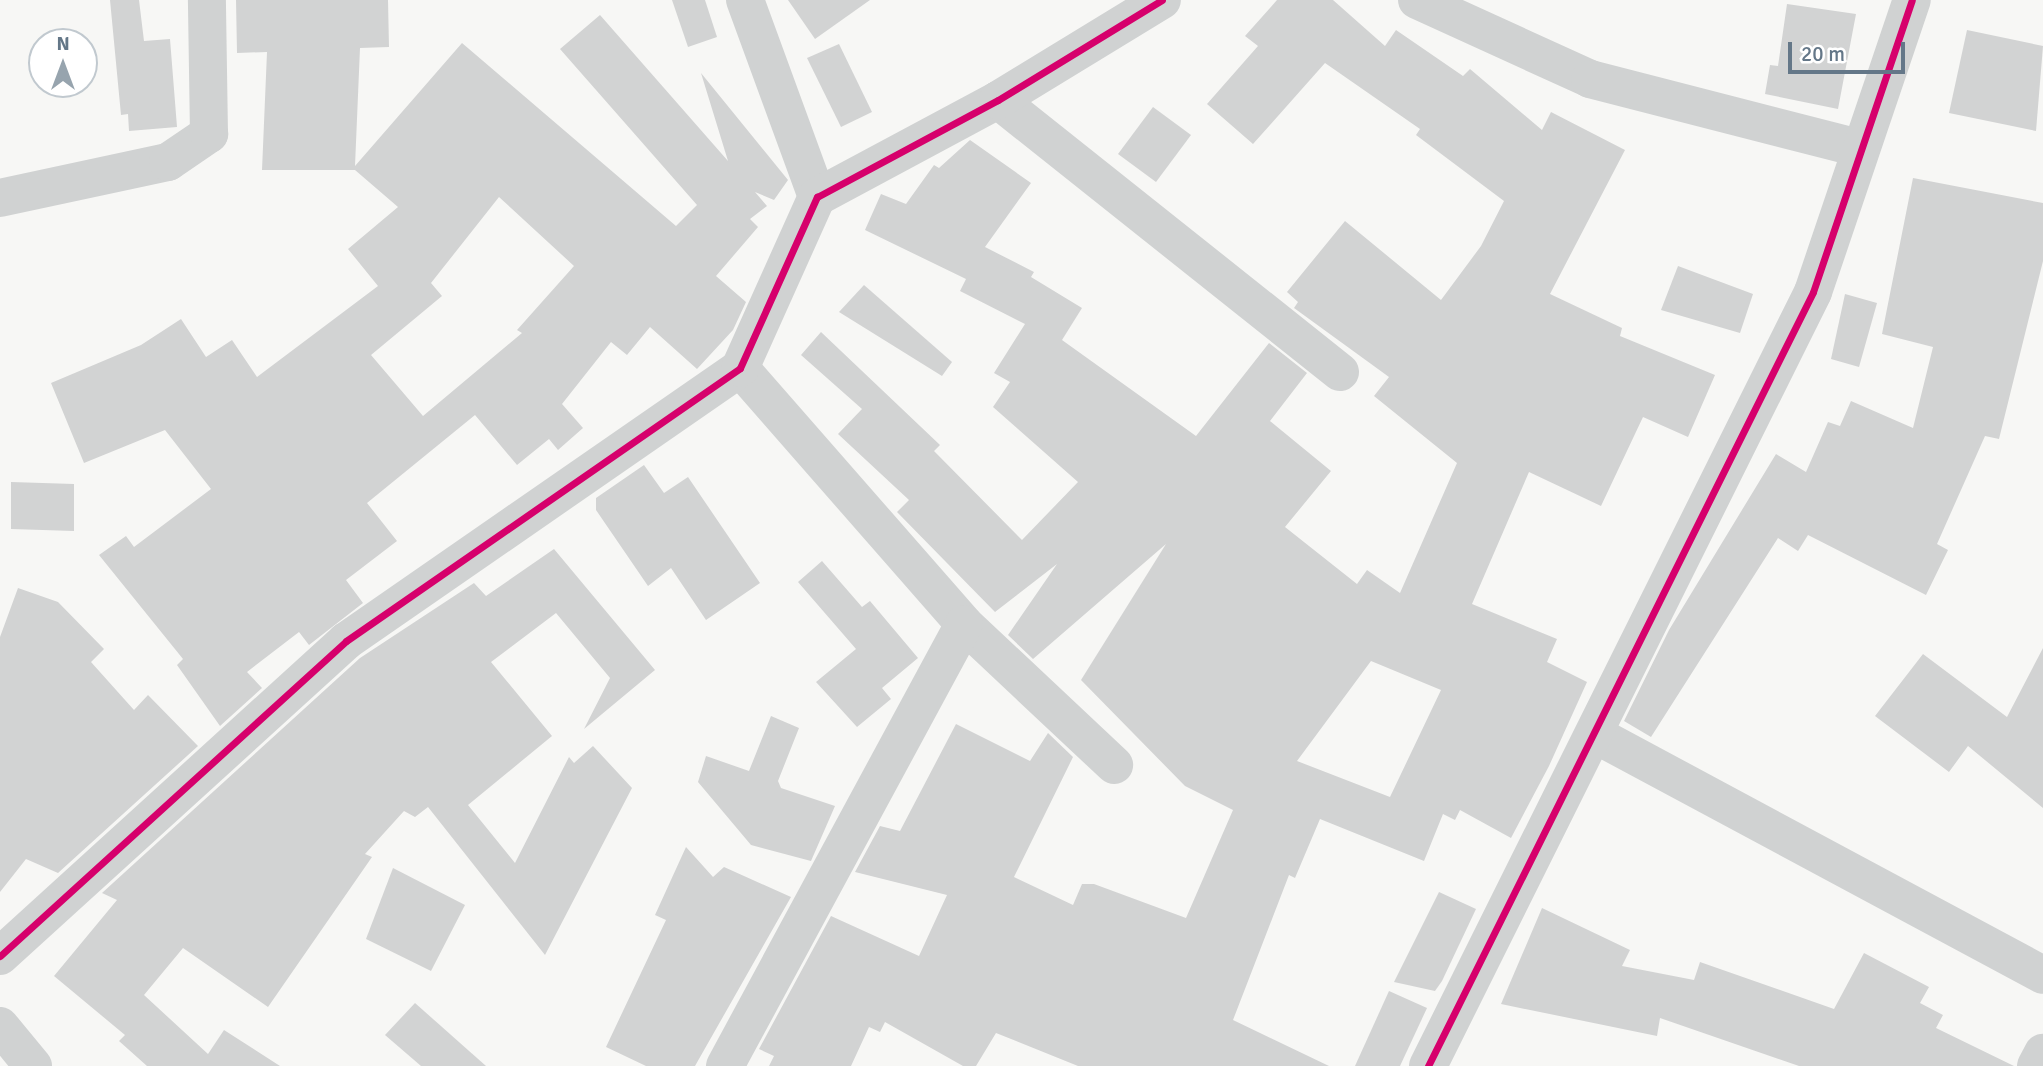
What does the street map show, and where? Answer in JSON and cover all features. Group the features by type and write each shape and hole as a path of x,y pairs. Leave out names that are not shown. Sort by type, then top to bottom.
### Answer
{"street":[{"path":"0,198 168,162 209,134 206,0"},
{"path":"745,0 817,197"},
{"path":"0,956 346,641 740,368 817,197 998,100 1162,0"},
{"path":"1417,0 1590,79 1859,148"},
{"path":"1429,1066 1596,735 1813,292 1859,148 1912,0"},
{"path":"998,100 1340,372"},
{"path":"740,368 964,624 1114,765"},
{"path":"725,1066 964,624"},
{"path":"1596,735 2043,975"},
{"path":"0,1026 33,1066"},
{"path":"2036,1066 2043,1052"}],"building":[{"path":"110,0 139,0 144,41 170,39 177,127 129,131 128,114 121,115"},
{"path":"236,0 388,0 389,47 360,48 355,166 462,43 676,226 697,205 560,49 600,15 728,161 701,73 788,180 774,200 755,192 767,206 750,219 758,227 716,276 746,302 733,330 697,369 650,327 627,355 611,342 562,404 583,428 558,450 549,439 517,465 475,415 367,503 397,541 346,580 363,603 309,645 299,632 247,672 262,688 220,726 177,665 183,659 99,555 126,536 134,547 211,489 165,430 84,463 51,383 141,345 181,319 206,357 232,340 257,377 378,286 348,249 398,207 355,170 262,170 267,52 237,53","holes":["499,197 574,266 517,330 522,333 423,416 371,355 442,296 431,283"]},
{"path":"672,0 705,0 717,37 688,47"},
{"path":"788,0 870,0 815,39"},
{"path":"1277,0 1333,0 1385,46 1396,30 1463,76 1470,69 1542,130 1551,112 1625,150 1550,294 1622,328 1620,336 1715,375 1688,437 1643,417 1601,506 1529,472 1472,604 1557,639 1547,662 1587,682 1549,766 1511,838 1460,810 1455,820 1443,814 1424,861 1320,819 1295,878 1289,875 1233,1020 1329,1066 1078,1066 996,1033 976,1066 963,1066 885,1022 880,1032 869,1027 851,1066 769,1066 774,1056 759,1049 831,916 919,956 947,895 855,872 880,826 900,831 956,724 1030,761 1048,733 1073,757 1014,877 1073,905 1082,884 1094,884 1186,918 1233,810 1185,786 1081,680 1166,544 1033,659 1008,635 1057,564 995,612 897,512 909,500 838,434 862,409 801,355 821,332 940,445 934,451 1022,540 1078,482 993,407 1010,382 994,373 1025,324 960,291 966,279 865,230 881,194 906,204 934,165 939,168 970,140 1031,183 985,247 1034,272 1031,277 1082,308 1062,340 1196,436 1269,343 1307,373 1270,421 1331,471 1285,527 1357,584 1367,570 1400,593 1457,463 1374,396 1389,377 1294,308 1298,302 1287,292 1345,221 1441,300 1481,246 1504,201 1416,135 1420,129 1325,63 1253,144 1207,104 1258,46 1245,36","holes":["1371,661 1441,690 1390,797 1297,761"]},
{"path":"1787,4 1856,14 1838,109 1765,94 1770,65 1778,66"},
{"path":"1967,30 2043,46 2036,131 1949,113"},
{"path":"839,44 872,112 841,127 807,58"},
{"path":"1153,107 1191,135 1156,182 1118,154"},
{"path":"1913,178 2043,203 2043,261 1999,439 1985,436 1937,544 1948,550 1926,595 1808,535 1798,551 1778,538 1651,737 1624,721 1669,630 1776,454 1806,472 1828,422 1840,426 1851,401 1913,428 1933,347 1882,334"},
{"path":"1678,266 1753,294 1740,333 1661,310"},
{"path":"864,285 952,362 942,376 839,312"},
{"path":"1845,294 1877,303 1859,367 1831,359"},
{"path":"644,465 664,493 688,477 760,583 706,620 671,568 648,586 596,510 596,498"},
{"path":"11,482 74,484 74,531 11,529"},
{"path":"554,549 655,670 584,729 610,678 556,613 491,662 552,736 468,805 515,863 569,757 574,763 593,746 632,788 545,955 428,807 415,817 404,811 365,854 372,857 268,1007 183,948 144,995 208,1054 224,1030 280,1066 147,1066 119,1041 125,1035 54,976 117,900 102,893 360,658 474,583 486,596"},
{"path":"822,561 862,607 870,601 918,658 882,688 891,699 857,727 816,682 856,649 798,582"},
{"path":"18,588 58,602 104,649 91,662 134,710 148,695 198,746 58,873 26,859 0,892 0,637"},
{"path":"2043,648 2043,808 1968,746 1949,772 1875,716 1923,654 2007,717"},
{"path":"771,716 799,728 778,781 781,788 835,806 811,861 751,845 698,782 706,756 749,771"},
{"path":"686,847 713,877 724,867 791,897 695,1066 646,1066 606,1047 666,920 655,915"},
{"path":"393,868 465,905 431,971 366,939"},
{"path":"1439,892 1476,909 1442,981 1435,991 1394,982"},
{"path":"1542,908 1630,950 1622,966 1694,980 1700,962 1834,1009 1864,953 1929,987 1920,1003 1943,1015 1936,1028 2014,1066 1799,1066 1660,1018 1657,1036 1501,1004"},
{"path":"1389,991 1427,1008 1400,1066 1355,1066"},
{"path":"415,1003 486,1066 421,1066 385,1035"}],"cycle path":[{"path":"0,956 346,641 740,368 817,197 998,100 1162,0"},
{"path":"1428,1066 1813,292 1912,0"}]}
